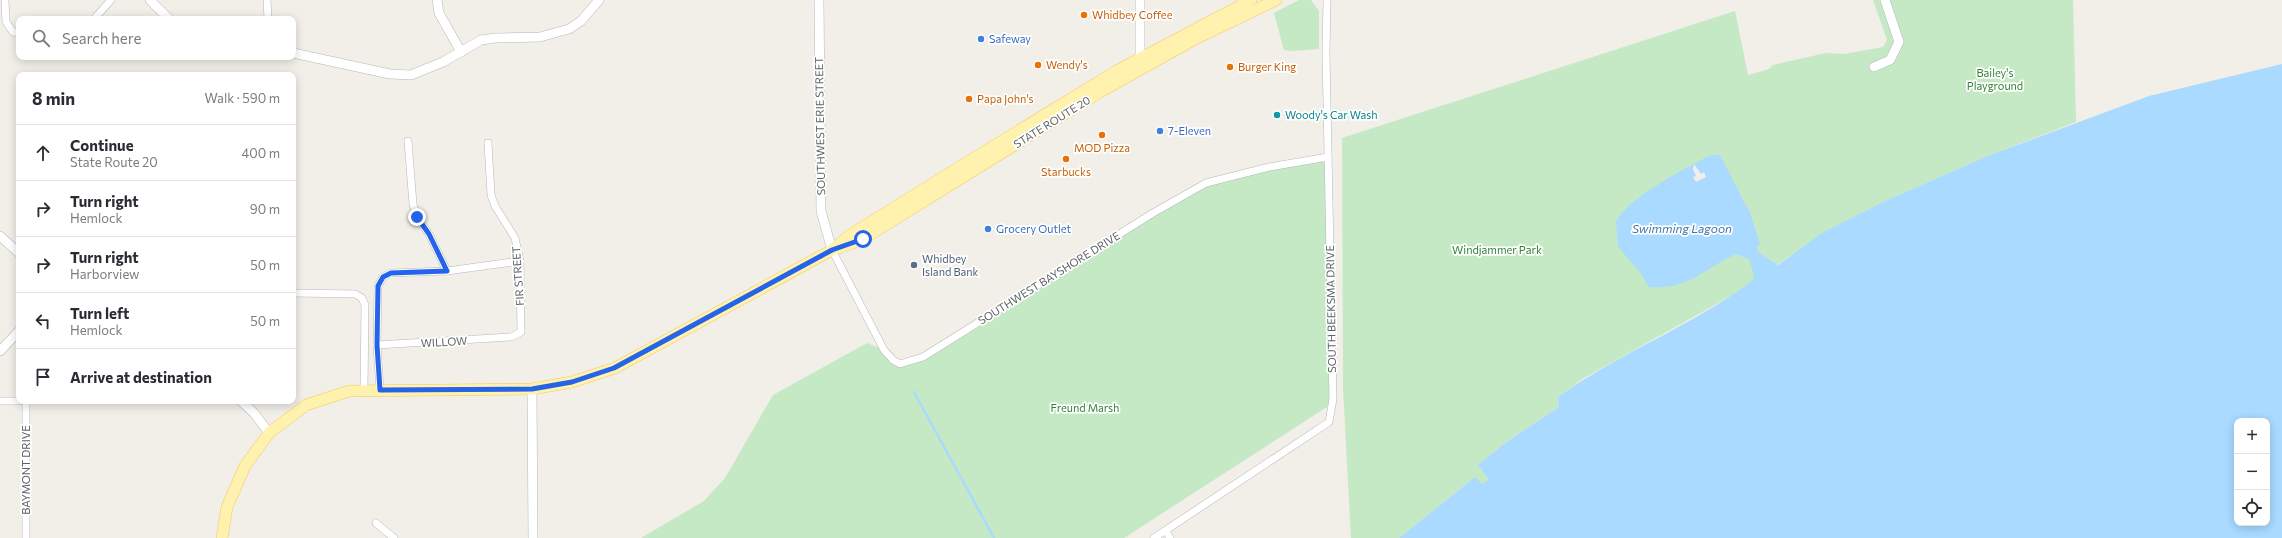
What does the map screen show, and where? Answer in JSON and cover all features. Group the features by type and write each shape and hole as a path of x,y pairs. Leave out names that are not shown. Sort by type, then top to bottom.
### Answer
{"main road":[{"name":"STATE ROUTE 20","path":"832,250 850,235 1141,56 1251,0"},
{"name":"STATE ROUTE 20","path":"222,538 227,507 245,466 269,433 306,405 349,391 532,389 572,382 614,368 832,250 863,239 1100,92 1194,39 1276,0"}],"street":[{"path":"5,0 6,22 13,32 16,32"},
{"path":"97,16 111,0"},
{"path":"150,0 166,16"},
{"path":"267,0 268,16"},
{"path":"438,0 439,13 460,52"},
{"path":"296,54 390,74 406,76 423,71 481,40 555,34 569,29 582,21 600,0"},
{"name":"SOUTHWEST ERIE STREET","path":"819,0 821,211 832,250"},
{"path":"1136,72 1141,62 1140,0"},
{"name":"SOUTH BEEKSMA DRIVE","path":"1154,538 1329,422 1333,398 1328,157 1327,0"},
{"path":"1874,67 1890,60 1899,42 1885,0"},
{"path":"408,141 413,204 417,217 429,234 447,271"},
{"name":"FIR STREET","path":"488,143 491,194 495,206 515,238 520,261 522,328 521,332 511,337"},
{"name":"SOUTHWEST BAYSHORE DRIVE","path":"832,250 884,350 893,360 900,364 912,362 1153,213 1206,184 1269,166 1328,157"},
{"path":"0,236 16,250"},
{"path":"380,390 377,345 378,286 383,277 391,273 447,271 520,261"},
{"path":"296,293 356,294 362,298 365,305 364,391"},
{"path":"0,351 16,334"},
{"name":"WILLOW","path":"377,345 511,337"},
{"path":"532,389 534,538"},
{"path":"0,401 16,401"},
{"name":"BAYMONT DRIVE","path":"26,404 26,538"},
{"path":"244,404 269,433"},
{"path":"376,523 394,538"},
{"path":"1166,531 1170,538"}],"green space":[{"path":"1299,0 1311,0 1319,11 1319,49 1284,50 1274,13"},
{"name":"Windjammer Park","path":"1873,0 2073,0 2076,122 1990,155 1887,200 1823,233 1738,292 1584,378 1558,397 1559,407 1505,443 1478,465 1489,480 1482,485 1475,477 1399,538 1351,538 1343,388 1342,138 1735,11 1748,75 1769,69 1773,65 1826,53 1844,54 1883,47 1887,40"},
{"name":"Freund Marsh","path":"1328,157 1333,403 1124,538 641,538 704,501 725,478 773,395 867,343 884,350 893,360 912,362 1206,183"}],"water":[{"name":"Swimming Lagoon","path":"2282,64 2282,538 1399,538 1475,477 1482,484 1489,480 1478,465 1505,443 1559,407 1558,397 1606,366 1706,311 1753,280 1754,275 1749,259 1736,254 1685,282 1663,287 1649,287 1640,272 1618,247 1616,222 1622,213 1643,194 1707,157 1712,155 1720,155 1750,213 1760,244 1757,246 1758,252 1778,265 1822,233 1887,200 1990,155 2149,96"}],"pier":[{"path":"1694,164 1701,174 1704,172 1706,177 1696,182 1693,177 1696,176 1693,169"}],"waterway":[{"path":"914,392 994,538"}],"place":[{"name":"Whidbey Coffee","path":"1084,15"},
{"name":"Safeway","path":"981,39"},
{"name":"Wendy's","path":"1038,65"},
{"name":"Burger King","path":"1230,67"},
{"name":"Papa John's","path":"969,99"},
{"name":"Woody's Car Wash","path":"1277,115"},
{"name":"7-Eleven","path":"1160,131"},
{"name":"MOD Pizza","path":"1102,135"},
{"name":"Starbucks","path":"1066,159"},
{"name":"Grocery Outlet","path":"988,229"},
{"name":"Whidbey Island Bank","path":"914,265"}],"route":[{"path":"417,217 429,234 447,271 391,273 383,277 378,286 377,345 380,390 532,389 572,382 614,368 832,250 853,244 863,239"}],"park label":[{"name":"Bailey's Playground","path":"1995,79"}]}
